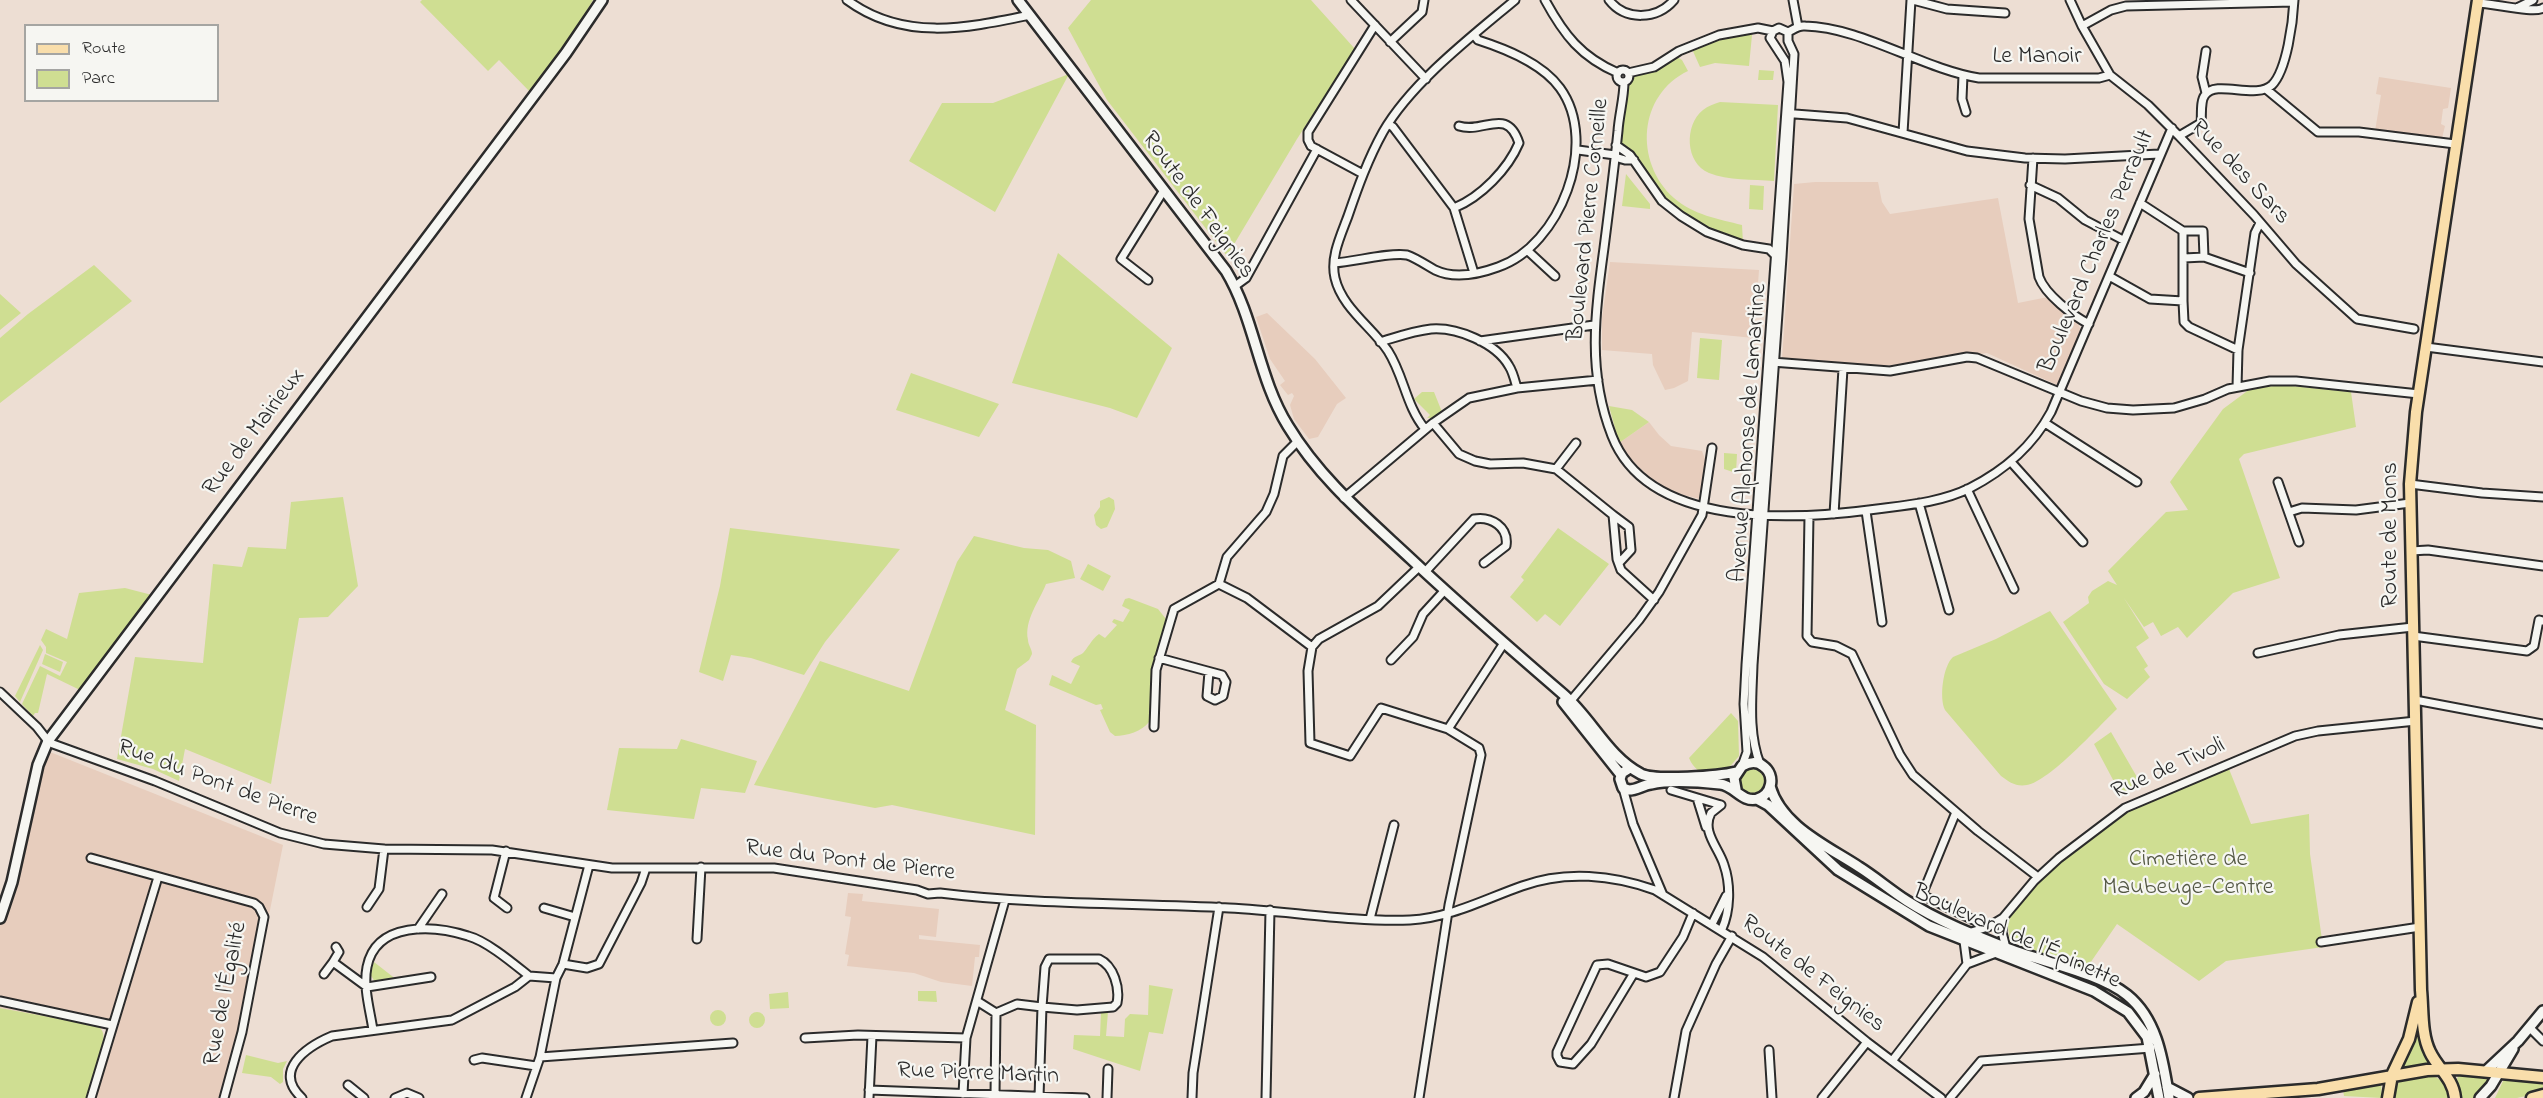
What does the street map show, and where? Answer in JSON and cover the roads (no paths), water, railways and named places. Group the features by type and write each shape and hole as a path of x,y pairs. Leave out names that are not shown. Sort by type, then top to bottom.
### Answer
{"main road":[{"name":"Route de Mons","path":"2455,1098 2450,1079 2431,1054 2426,1039 2421,990 2410,484 2419,394 2456,144 2484,2"},
{"path":"2388,1098 2392,1075 2409,1040 2421,990"},
{"path":"2199,1098 2318,1089 2392,1075 2442,1069 2543,1077"},
{"path":"2532,1098 2543,1095"}],"street":[{"name":"Rue de Mairieux","path":"0,918 16,863 38,765 48,741 566,54 602,0"},
{"path":"847,0 877,17 922,28 968,28 1030,15"},
{"name":"Route de Feignies","path":"1018,0 1235,286 1278,408 1298,441 1328,482 1542,678 1568,703 1617,759 1630,768"},
{"path":"1352,0 1426,79"},
{"path":"1390,42 1422,12 1424,0"},
{"path":"1425,429 1409,403 1389,351 1366,327 1340,291 1334,263 1363,174 1388,124 1426,79 1515,0"},
{"name":"Boulevard Pierre Corneille","path":"1545,0 1564,33 1576,47 1604,67 1618,73"},
{"path":"1609,0 1621,10 1636,15 1649,15 1661,11 1674,0"},
{"path":"1788,32 1798,27 1793,0"},
{"path":"1903,132 1912,0 1947,9 2005,13"},
{"name":"Rue des Sars","path":"2070,0 2110,75 2148,105 2172,128 2296,264 2357,319 2414,328"},
{"path":"2518,7 2533,0"},
{"path":"2082,26 2111,10 2151,3 2294,1 2281,70 2272,85 2266,89 2250,91 2219,89 2206,93 2203,97 2201,123 2179,136"},
{"path":"2484,2 2518,7 2530,12 2543,8"},
{"path":"1363,174 1311,146 1308,132 1375,25"},
{"name":"Le Manoir","path":"1798,27 1805,26 1835,32 1908,54 1963,75 2004,78 2099,78 2110,75"},
{"path":"1628,73 1629,78 1624,82 1618,79 1618,73 1623,70 1628,73 1654,67 1682,50 1719,35 1758,28 1773,31 1782,28 1788,32"},
{"path":"1773,31 1770,38 1774,45 1784,46 1788,41 1788,32"},
{"path":"1334,263 1401,255 1408,256 1439,272 1474,273 1499,267 1528,251 1546,231 1555,216 1578,150 1573,111 1559,86 1532,64 1478,40 1474,35"},
{"name":"Avenue Alphonse de Lamartine","path":"1771,362 1782,263 1792,104 1794,54 1788,41"},
{"name":"Avenue Alphonse de Lamartine","path":"1760,764 1754,746 1751,705 1788,73 1782,55 1774,45"},
{"path":"2206,51 2202,78 2206,93"},
{"name":"Le Manoir","path":"1963,75 1962,99 1966,112"},
{"name":"Boulevard Pierre Corneille","path":"1624,82 1594,325 1594,359 1606,420 1613,440 1641,476 1660,489 1704,507 1762,515 1809,516 1919,503"},
{"path":"2266,89 2318,132 2359,132 2456,144"},
{"path":"1795,114 1847,118 1967,151 2065,159 2160,154"},
{"path":"1454,208 1465,204 1483,190 1515,153 1519,143 1516,133 1502,123 1493,122 1469,129 1459,126"},
{"path":"1388,124 1393,127 1454,208 1474,273"},
{"name":"Boulevard Charles Perrault","path":"1919,503 1967,489 2011,462 2036,437 2060,392 2172,128"},
{"path":"1235,286 1246,278 1317,149"},
{"path":"1578,150 1634,160"},
{"path":"1616,155 1626,151 1657,195 1681,216 1707,232 1743,244 1769,249 1782,263"},
{"path":"2033,158 2029,219 2041,282 2068,310 2089,324"},
{"path":"2030,185 2058,198 2085,220 2123,240"},
{"path":"1148,280 1121,259 1164,190"},
{"path":"2140,203 2183,231 2203,231 2204,257"},
{"path":"2237,387 2238,350 2255,233 2260,223"},
{"path":"2183,231 2184,322 2189,327 2238,350"},
{"path":"1528,251 1555,276"},
{"path":"2184,258 2204,257 2250,273"},
{"path":"2109,276 2150,299 2183,301"},
{"path":"1480,341 1594,325"},
{"path":"1380,342 1434,329 1458,333 1480,341 1500,354 1510,367 1517,388"},
{"path":"2426,347 2543,362"},
{"path":"1771,362 1890,371 1977,358 2081,401 2107,408 2153,410 2174,408 2237,387 2270,381 2296,381 2419,394"},
{"path":"1834,514 1843,369"},
{"path":"1344,498 1425,429 1469,398 1517,388 1598,380"},
{"path":"1433,423 1459,454 1474,461 1541,465 1556,469 1629,527 1631,550 1619,563"},
{"path":"2045,423 2137,482"},
{"path":"1154,727 1154,700 1159,658 1174,609 1219,584 1227,556 1266,512 1274,494 1283,456 1298,441"},
{"path":"1556,469 1576,443"},
{"path":"1568,703 1654,600 1704,507 1712,448"},
{"path":"2011,462 2083,542"},
{"path":"2278,482 2299,542"},
{"path":"2410,484 2481,493 2543,497"},
{"path":"1967,489 2014,589"},
{"path":"1919,503 1949,610"},
{"path":"2289,512 2302,508 2356,510 2410,503"},
{"path":"1866,510 1882,622"},
{"path":"1613,515 1619,563 1622,570 1654,600"},
{"name":"Avenue Alphonse de Lamartine","path":"1739,769 1746,752 1744,704 1762,515"},
{"path":"1809,516 1807,636 1812,642 1836,646 1851,654 1900,755 1913,775 2038,877"},
{"path":"1419,1098 1449,913 1481,755 1479,748 1448,729 1381,708 1350,756 1310,743 1308,671 1312,646 1319,639 1378,606 1422,570 1474,519 1491,520 1504,530 1508,538 1506,546 1484,563"},
{"path":"2411,551 2428,550 2543,566"},
{"path":"1219,584 1247,597 1312,646"},
{"path":"1392,660 1413,637 1422,614 1445,590"},
{"path":"2258,653 2339,635 2413,631 2527,651 2534,646 2539,620 2543,621"},
{"path":"1448,729 1504,643"},
{"path":"1159,658 1209,672"},
{"name":"Rue du Pont de Pierre","path":"0,692 37,727 48,741 155,780 295,837 336,846 506,851 590,866 774,868 917,890 928,894 940,892 1005,900 1218,907 1370,919 1412,920 1449,913 1468,908 1523,885 1553,878 1594,876 1657,886"},
{"path":"2415,700 2543,724"},
{"name":"Route de Feignies","path":"1568,703 1621,775"},
{"name":"Rue de Tivoli","path":"1966,937 2003,918 2038,877 2125,808 2285,740 2318,731 2416,721"},
{"path":"1748,763 1760,764 1768,771 1770,786 1763,796 1757,799 1745,798 1736,789 1723,784 1652,783 1632,788 1620,782 1621,775 1630,768 1641,774 1694,777 1722,776 1748,763"},
{"path":"1736,789 1734,778 1739,769"},
{"path":"1641,774 1642,781 1632,788 1628,810 1657,886"},
{"name":"Boulevard de l'Épinette","path":"1770,786 1780,808 1815,840 1858,866 1908,902 1996,953 2116,1002 2142,1029 2151,1048 2159,1098"},
{"path":"1671,790 1721,805 1710,813 1707,831"},
{"path":"1697,798 1707,831 1724,864 1728,914 1722,929"},
{"name":"Boulevard de l'Épinette","path":"1757,799 1768,805 1838,870 1929,926 2006,948 2098,980 2128,996 2147,1018 2155,1033 2169,1098"},
{"path":"1956,812 1922,895 1988,927"},
{"path":"1370,919 1394,825"},
{"path":"367,907 379,889 384,849"},
{"path":"506,851 494,898 507,908"},
{"name":"Rue de l'Égalité","path":"91,858 254,903 260,907 264,917 242,1032 224,1098"},
{"path":"526,1098 540,1057 556,978 563,964 590,866"},
{"path":"697,939 701,867"},
{"path":"563,964 587,968 599,964 641,883 646,868"},
{"path":"1641,885 1652,873"},
{"path":"91,1098 158,877"},
{"name":"Route de Feignies","path":"1657,886 1663,895 1722,929 1763,957 1867,1042 1941,1098"},
{"path":"418,929 442,894"},
{"path":"1712,924 1728,894"},
{"path":"963,1094 966,1038 1005,900"},
{"path":"1192,1098 1193,1073 1218,907"},
{"path":"544,908 575,917"},
{"path":"1266,1098 1270,910"},
{"path":"1634,973 1591,1044 1573,1064 1560,1062 1557,1052 1597,965 1608,964 1646,976 1660,972 1683,938 1693,913"},
{"path":"2003,918 2002,932 2006,948"},
{"path":"2321,942 2420,927"},
{"path":"373,1030 367,987 369,961 380,943 391,935 418,929 474,938 529,976 556,978"},
{"path":"1674,1098 1686,1032 1716,964 1732,936"},
{"path":"1966,937 1967,964"},
{"path":"324,974 339,952 336,947"},
{"path":"1892,1061 1967,964 1996,953"},
{"path":"996,1013 1017,1004 1042,1006 1077,1010 1113,1007 1117,1003 1118,984 1104,961 1100,959 1057,957 1049,959 1045,967 1042,1006 1039,1097"},
{"path":"333,962 367,987 431,977"},
{"path":"302,1098 292,1087 291,1071 297,1059 314,1044 332,1036 452,1020 515,987 529,976"},
{"path":"0,1001 112,1025"},
{"path":"977,1001 996,1013"},
{"path":"2486,1071 2515,1044 2543,1011"},
{"path":"995,1095 996,1013"},
{"path":"2529,1028 2543,1041"},
{"path":"805,1038 872,1036 966,1038"},
{"path":"869,1094 872,1036"},
{"path":"1822,1098 1867,1042"},
{"path":"540,1057 733,1044"},
{"path":"2480,1098 2510,1056 2515,1044"},
{"path":"1950,1098 1981,1061 2151,1048"},
{"path":"1769,1050 1772,1098"},
{"path":"2510,1056 2518,1074"},
{"path":"474,1059 482,1058 536,1066"},
{"path":"1107,1098 1108,1069"},
{"path":"2136,1098 2146,1089 2155,1074"},
{"path":"348,1085 364,1098"},
{"path":"2167,1087 2188,1098"},
{"path":"395,1098 407,1093 419,1098"},
{"name":"Rue Pierre Martin","path":"869,1094 1085,1098"}],"park label":[{"name":"Cimetière de Maubeuge-Centre","path":"2188,875"}]}
